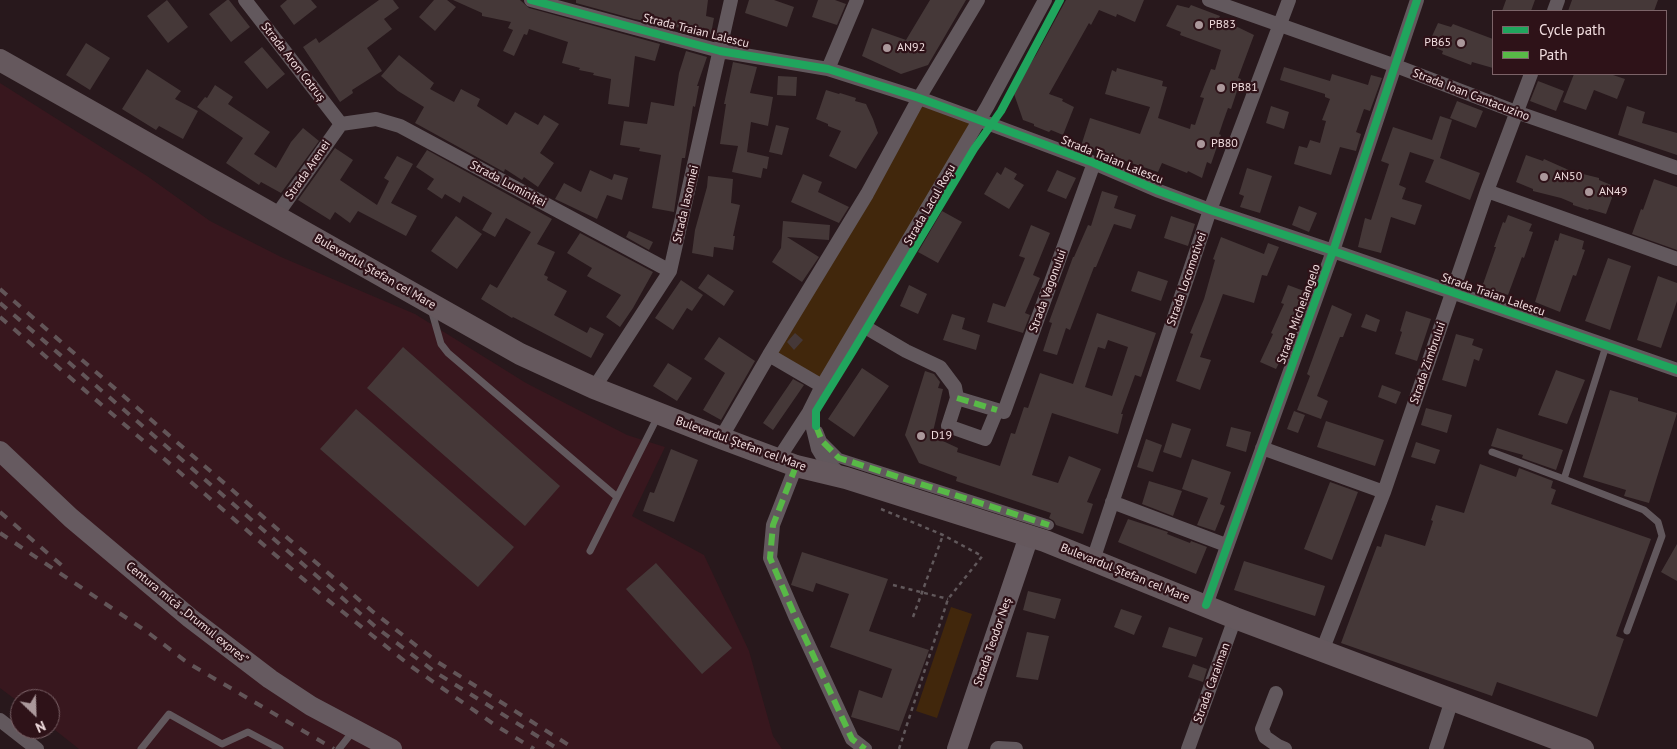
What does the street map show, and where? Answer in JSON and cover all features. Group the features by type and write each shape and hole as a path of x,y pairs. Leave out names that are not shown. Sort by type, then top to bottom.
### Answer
{"main road":[{"name":"Bulevardul Ștefan cel Mare","path":"0,60 520,354 594,388 788,462 846,478 1029,536 1235,618 1583,749"},
{"name":"Centura mică „Drumul expres”","path":"0,451 71,518 190,618 270,679 311,706 392,749"},
{"name":"Strada Teodor Neș","path":"957,749 1029,536"}],"street":[{"name":"Strada Aron Cotruș","path":"245,0 341,124"},
{"name":"Strada Traian Lalescu","path":"531,0 720,51 828,68 979,120 1094,163 1159,191 1210,210 1677,370"},
{"name":"Strada Iasomiei","path":"594,388 670,271 731,0"},
{"path":"828,68 857,0"},
{"path":"721,438 867,194 919,98 978,0"},
{"name":"Strada Lacul Roșu","path":"864,749 852,739 791,608 770,558 773,525 788,462 822,386 979,120 1045,0"},
{"name":"Strada Ioan Cantacuzino","path":"1209,0 1396,66 1516,112 1677,168"},
{"name":"Strada Locomotivei","path":"1093,560 1210,210 1289,0"},
{"name":"Strada Michelangelo","path":"1206,605 1333,251 1417,0"},
{"name":"Strada Zimbrului","path":"1322,651 1384,492 1487,192 1531,75"},
{"name":"Strada Luminiței","path":"341,124 376,119 400,126 670,271"},
{"name":"Strada Arenei","path":"276,216 341,124"},
{"name":"Strada Vagonului","path":"957,398 948,426 986,439 997,410 1004,412 1094,163"},
{"path":"1487,192 1677,259"},
{"path":"860,324 906,351 940,367 955,387 957,398 997,410"},
{"path":"769,355 822,386"},
{"path":"809,412 814,437 824,459 846,478"},
{"path":"816,426 822,441 838,458 1049,525"},
{"path":"1262,448 1384,492"},
{"path":"1112,502 1226,545"},
{"name":"Strada Caraiman","path":"1188,749 1235,618"},
{"path":"1276,693 1262,729 1265,737 1285,749"},
{"path":"1436,749 1452,700"},
{"path":"0,720 37,749"},
{"path":"997,749 1016,749"}],"lane":[{"path":"429,303 442,344 448,353 617,497"},
{"path":"1564,479 1606,346"},
{"path":"590,551 659,414"},
{"path":"1492,452 1644,510 1658,522 1662,536 1627,631"},
{"path":"141,749 169,714 222,744 248,732 280,749"},
{"path":"339,749 354,730"}],"path":[{"path":"872,506 943,535 983,555 948,599 899,749"},
{"path":"913,616 943,535"},
{"path":"893,585 948,599"}],"shaded area":[{"path":"0,83 147,176 210,221 281,257 415,314 526,383 627,435 665,447 632,516 704,555 749,651 773,736 782,749 79,749 60,734 60,689 10,689 10,696 0,688"},
{"path":"919,98 979,120 822,386 769,355"},
{"path":"951,607 972,614 937,718 916,711"}],"building":[{"path":"167,0 188,27 168,43 147,16"},
{"path":"229,0 250,27 231,42 209,14"},
{"path":"287,0 311,0 317,7 294,25 280,6"},
{"path":"379,0 393,0 399,8 384,19 392,29 367,48 382,71 352,90 353,93 340,102 303,47 316,38 319,43"},
{"path":"434,0 447,0 456,7 435,31 419,17"},
{"path":"453,0 520,0 529,8 660,44 655,61 635,56 629,107 608,104 611,79 593,75 594,73 579,70 580,68 562,63 568,42 529,29 527,35 524,34 514,56 503,51 513,30 508,28 511,22 482,16 482,13"},
{"path":"576,0 708,0 706,16 714,18 711,34 634,19 576,3"},
{"path":"749,0 774,0 794,7 787,27 745,13"},
{"path":"818,0 835,0 846,4 837,25 812,17"},
{"path":"930,0 966,0 928,65 901,74 862,56 872,28 906,40"},
{"path":"1066,0 1144,0 1135,22 1117,14 1116,17 1099,10 1091,25 1089,23 1049,94 1063,99 1062,101 1074,107 1063,135 1051,130 1049,132 1023,120 1013,91 1036,55"},
{"path":"1506,0 1535,0 1531,10 1502,10"},
{"path":"1572,0 1658,0 1654,10 1568,10"},
{"path":"1177,5 1189,8 1191,5 1220,16 1219,18 1254,35 1238,78 1241,79 1231,109 1228,108 1219,134 1221,135 1211,164 1207,162 1202,178 1188,171 1187,173 1162,163 1158,172 1081,146 1090,118 1140,134 1150,107 1105,94 1112,70 1116,72 1117,68 1163,81 1162,86 1167,87 1158,118 1190,129 1191,124 1195,125 1204,98 1200,97 1211,69 1215,70 1221,50 1180,35 1181,32 1166,26"},
{"name":"PB65","path":"1438,23 1451,27 1453,24 1492,39 1492,68 1472,62 1471,65 1442,54 1443,51 1428,45"},
{"path":"86,43 110,58 90,90 66,75"},
{"path":"262,47 285,74 267,89 244,62"},
{"path":"686,51 707,57 697,86 699,86 695,107 693,106 685,158 682,158 674,212 652,208 661,155 639,151 640,148 620,145 624,121 647,124 651,102 674,106 679,73"},
{"path":"399,55 434,83 430,89 454,102 461,89 480,99 477,106 507,125 515,112 538,125 544,115 559,124 540,153 554,163 538,187 524,177 522,180 505,169 504,172 415,123 424,107 398,91 381,76"},
{"path":"733,62 757,67 750,93 773,97 768,126 751,122 747,152 769,157 767,169 763,168 761,178 732,172 738,146 720,144 726,104 724,104"},
{"path":"1284,67 1330,81 1332,74 1368,85 1371,75 1382,78 1370,111 1364,109 1356,132 1361,134 1356,151 1340,147 1331,175 1294,164 1299,146 1307,148 1310,140 1320,143 1326,121 1322,120 1330,99 1325,97 1325,94 1280,80"},
{"path":"147,69 181,91 175,99 198,111 183,139 159,126 156,130 122,109"},
{"path":"1574,75 1613,75 1625,79 1617,99 1594,90 1586,110 1563,102"},
{"path":"778,76 797,77 796,96 777,95"},
{"path":"1538,81 1564,91 1556,111 1530,101"},
{"path":"215,85 233,97 228,104 270,132 254,154 276,168 291,142 303,128 319,141 281,193 261,182 259,185 226,163 243,138 197,107 205,97 207,98"},
{"path":"826,90 856,98 855,101 866,104 873,119 878,133 856,169 829,156 841,131 816,119"},
{"path":"1457,101 1483,111 1476,128 1450,118"},
{"path":"1271,106 1289,112 1284,129 1266,123"},
{"path":"1627,106 1645,112 1642,123 1677,133 1677,155 1618,135"},
{"path":"1440,116 1452,120 1440,158 1480,173 1470,200 1425,182 1434,160 1410,152 1399,185 1406,188 1402,199 1422,205 1415,225 1391,217 1381,253 1358,247 1365,218 1371,220 1389,164 1381,161 1393,127 1432,140"},
{"path":"776,125 789,128 782,155 769,152"},
{"path":"335,148 353,160 340,180 377,205 389,181 384,178 397,156 413,164 391,203 417,216 406,236 358,211 350,223 335,212 330,220 298,200"},
{"path":"427,150 552,219 537,244 555,252 544,275 548,277 547,280 567,291 554,315 587,333 590,327 604,334 591,358 512,318 481,299 490,284 497,288 531,232 506,218 495,237 482,230 492,213 463,196 460,203 445,194 442,199 427,189 434,179 416,167"},
{"path":"1526,155 1543,161 1544,159 1571,171 1599,178 1599,180 1616,187 1606,214 1573,205 1573,203 1561,198 1533,191 1533,189 1516,182"},
{"path":"1005,167 1017,174 1014,179 1024,185 1009,209 984,194 997,172 1001,175"},
{"path":"1247,168 1272,176 1260,213 1240,207 1244,196 1239,194"},
{"path":"590,170 612,180 614,174 628,178 622,200 607,195 597,219 555,199 564,183 581,192"},
{"path":"1057,170 1076,178 1066,199 1047,191"},
{"path":"803,174 822,182 818,192 849,207 839,223 791,202"},
{"path":"708,176 733,179 731,203 740,205 733,236 735,236 733,250 714,247 713,257 692,253 695,230 707,187"},
{"path":"1654,179 1677,187 1677,250 1632,234"},
{"path":"1102,191 1118,196 1114,208 1136,215 1131,229 1114,224 1096,267 1094,267 1070,330 1066,328 1057,355 1043,351 1052,323 1049,322 1073,257 1088,225 1091,226"},
{"path":"1299,206 1317,213 1309,232 1292,225"},
{"path":"942,211 962,222 938,263 918,252"},
{"path":"1508,215 1532,224 1529,231 1533,232 1508,295 1482,287 1503,222 1505,223"},
{"path":"456,216 482,234 457,269 431,251"},
{"path":"1171,216 1195,224 1188,246 1164,238"},
{"path":"783,221 830,225 829,240 787,237 819,257 802,282 772,262 781,248"},
{"path":"1031,225 1050,233 1033,275 1040,278 1025,313 1030,315 1023,333 987,322 993,303 1005,307 1025,258 1019,256"},
{"path":"629,231 653,242 649,250 626,237"},
{"path":"580,233 653,272 620,327 606,317 621,295 587,276 592,268 567,253"},
{"path":"1560,233 1584,241 1582,249 1585,250 1576,276 1573,275 1560,312 1535,302 1555,240 1558,241"},
{"path":"1221,237 1264,254 1268,243 1279,247 1267,276 1262,275 1254,303 1223,294 1200,357 1211,360 1200,390 1176,381 1193,334 1190,333 1204,299 1215,260 1213,259"},
{"path":"1608,258 1631,266 1610,330 1585,321"},
{"path":"1138,271 1168,281 1161,301 1131,291"},
{"path":"708,274 734,291 724,306 698,288"},
{"path":"1658,276 1677,283 1677,301 1661,348 1637,340"},
{"path":"681,280 703,295 692,311 687,308 673,330 655,318"},
{"path":"909,285 927,294 918,314 900,306"},
{"path":"1288,285 1304,291 1281,349 1285,351 1276,369 1260,362 1284,304 1281,303"},
{"path":"1332,305 1352,314 1343,337 1340,337 1317,396 1328,401 1321,419 1297,410 1310,376 1307,374"},
{"path":"1406,311 1431,319 1417,361 1395,354"},
{"path":"1097,313 1156,333 1141,377 1135,375 1121,414 1123,414 1118,434 1052,413 1032,475 1058,483 1069,456 1101,469 1087,502 1093,504 1083,534 1056,525 1049,518 1051,513 956,481 957,477 919,463 905,435 925,371 934,374 940,382 938,388 943,389 932,436 958,448 957,452 1000,466 1011,433 1015,434 1024,407 1028,408 1040,373 1073,384","holes":["1108,340 1128,347 1112,396 1085,387 1098,347 1105,349"]},
{"path":"952,314 965,318 962,329 980,335 976,350 943,340"},
{"path":"1366,314 1380,320 1376,332 1361,327"},
{"path":"795,333 803,340 794,350 787,342"},
{"path":"1456,334 1474,339 1472,345 1483,349 1479,361 1474,359 1466,387 1442,380"},
{"path":"719,337 755,361 721,420 703,410 725,373 704,359"},
{"path":"403,347 560,486 525,526 367,388"},
{"path":"668,363 692,378 677,401 653,386"},
{"path":"862,368 889,386 854,437 828,419"},
{"path":"1556,370 1585,380 1567,424 1538,415"},
{"path":"793,379 804,385 773,430 763,423"},
{"path":"1382,385 1401,392 1396,404 1378,397"},
{"path":"1610,390 1638,398 1638,401 1677,413 1649,503 1624,496 1626,490 1583,477"},
{"path":"1426,408 1452,415 1447,433 1421,425"},
{"path":"356,409 514,547 478,587 320,449"},
{"path":"1294,411 1305,415 1298,433 1287,429"},
{"path":"1326,421 1384,440 1375,466 1317,447"},
{"path":"1172,423 1191,429 1181,458 1163,452"},
{"path":"1231,427 1251,432 1246,452 1226,446"},
{"path":"1497,428 1563,450 1556,470 1522,458 1523,455 1491,446"},
{"path":"1146,439 1162,445 1153,472 1137,467"},
{"path":"1416,442 1440,450 1435,464 1411,457"},
{"path":"671,449 698,460 674,522 643,511 650,492 654,493"},
{"path":"1192,459 1231,472 1220,504 1225,506 1215,531 1197,525 1208,498 1182,489"},
{"path":"1480,464 1516,477 1519,468 1553,481 1551,488 1556,490 1551,504 1651,539 1616,636 1624,639 1597,717 1497,682 1492,696 1341,643 1377,546 1381,547 1385,534 1425,546 1436,505 1464,513"},
{"path":"1149,481 1182,491 1173,516 1142,504"},
{"path":"1330,482 1358,492 1332,560 1304,549"},
{"path":"1128,519 1168,532 1167,534 1190,543 1191,541 1207,547 1196,574 1118,542"},
{"path":"1677,544 1677,581 1661,572"},
{"path":"802,552 888,579 869,631 929,650 899,731 851,717 859,690 882,698 892,669 830,647 849,594 816,583 813,592 791,585"},
{"path":"1244,561 1325,586 1315,616 1234,590"},
{"path":"656,563 732,648 702,674 626,589"},
{"path":"1028,591 1061,599 1055,619 1023,610"},
{"path":"1121,609 1142,616 1134,635 1114,627"},
{"path":"1169,627 1203,638 1196,657 1162,647"},
{"path":"1027,632 1049,636 1038,680 1016,677"},
{"path":"1193,664 1207,669 1203,682 1188,677"}],"railway":[{"path":"0,289 372,611 436,661 575,749"},
{"path":"0,303 377,628 435,672 558,749"},
{"path":"0,317 324,597 412,667 495,725 534,749"},
{"path":"0,512 66,569"},
{"path":"0,533 146,631 188,663 334,749"}],"marked path":[{"path":"957,398 997,410"},
{"path":"816,426 822,441 839,458 1049,525"},
{"path":"796,466 773,525 770,558 852,739 865,749"}],"cycle path":[{"path":"531,0 720,51 828,69 919,98 1094,163 1159,191 1210,210 1677,370"},
{"path":"816,426 816,411 974,149 1001,111 1060,0"},
{"path":"1206,605 1333,251 1417,0"}],"place":[{"name":"PB83","path":"1199,25"},
{"name":"PB65","path":"1461,43"},
{"name":"AN92","path":"887,48"},
{"name":"PB81","path":"1221,88"},
{"name":"PB80","path":"1201,144"},
{"name":"AN50","path":"1544,177"},
{"name":"AN49","path":"1589,192"},
{"name":"D19","path":"921,436"}]}
